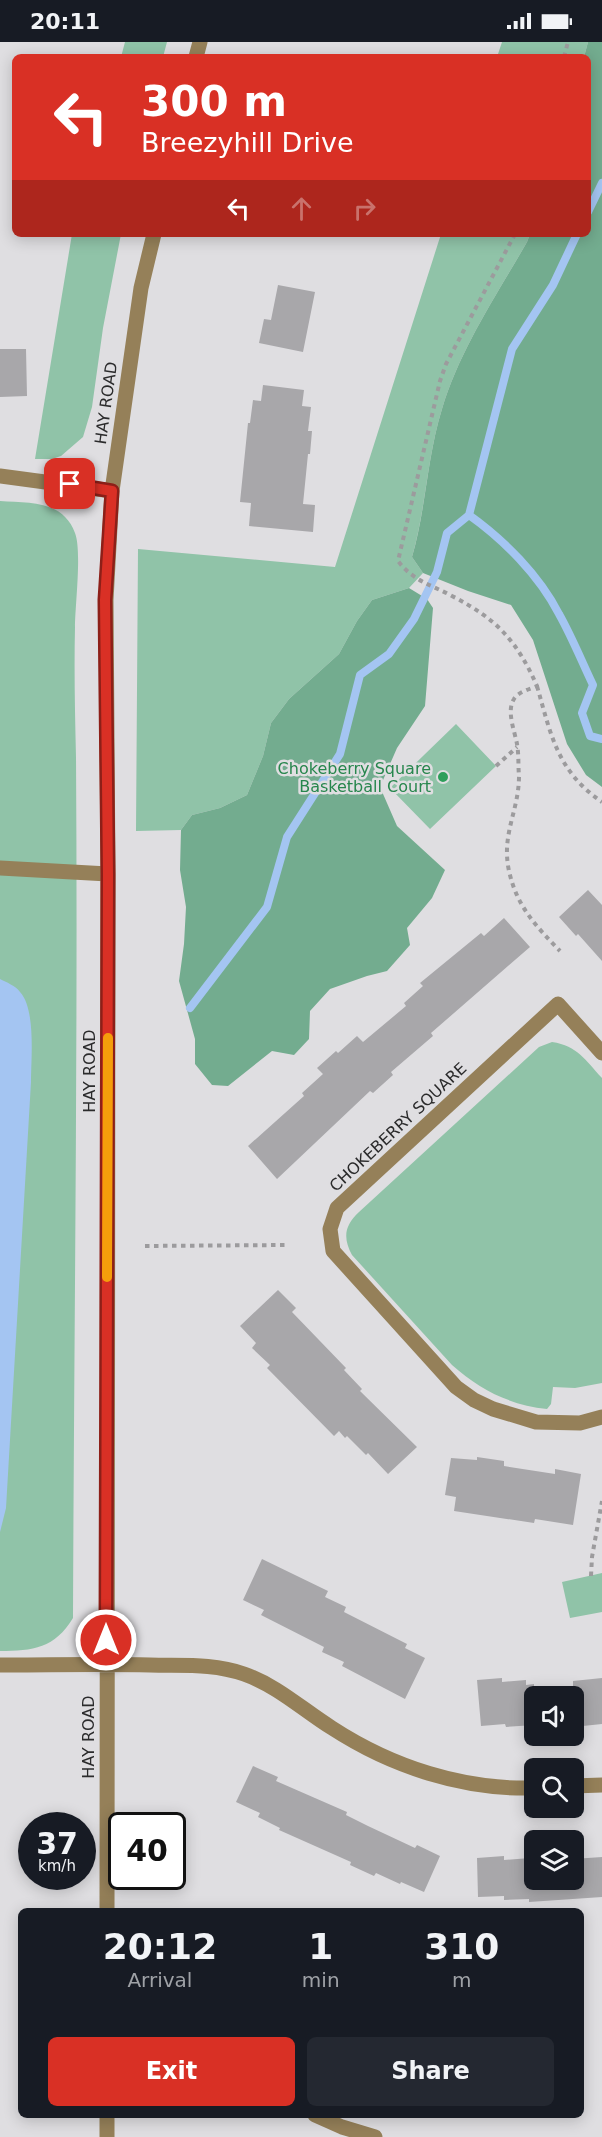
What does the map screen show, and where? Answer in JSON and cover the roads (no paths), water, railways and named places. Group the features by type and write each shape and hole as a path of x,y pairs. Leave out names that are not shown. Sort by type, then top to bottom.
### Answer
{"street":[{"name":"HAY ROAD","path":"106,1908 108,874 105,600 112,491 141,288 153,237"},
{"path":"0,476 112,491"},
{"path":"0,868 108,874"},
{"name":"CHOKEBERRY SQUARE","path":"602,1053 558,1005 338,1208 330,1229 333,1251 456,1387 494,1410 536,1422 580,1423 602,1417"},
{"path":"0,1665 213,1666 245,1674 286,1694 332,1728 367,1749 411,1768 487,1786 524,1788"},
{"path":"584,1786 602,1785"},
{"path":"107,2118 107,2137"},
{"path":"322,2118 375,2137"}],"water":[{"path":"0,979 16,988 25,1000 31,1022 32,1048 6,1508 0,1532"}],"waterway":[{"path":"591,206 602,183"},
{"path":"190,1008 267,907 287,837 340,754 360,675 389,654 414,619 437,572 447,533 469,515 512,349 553,285 576,237"},
{"path":"469,515 520,559 551,600 593,685 582,713 590,736 602,739"}],"place":[{"name":"Chokeberry Square Basketball Court","path":"443,777"}]}
